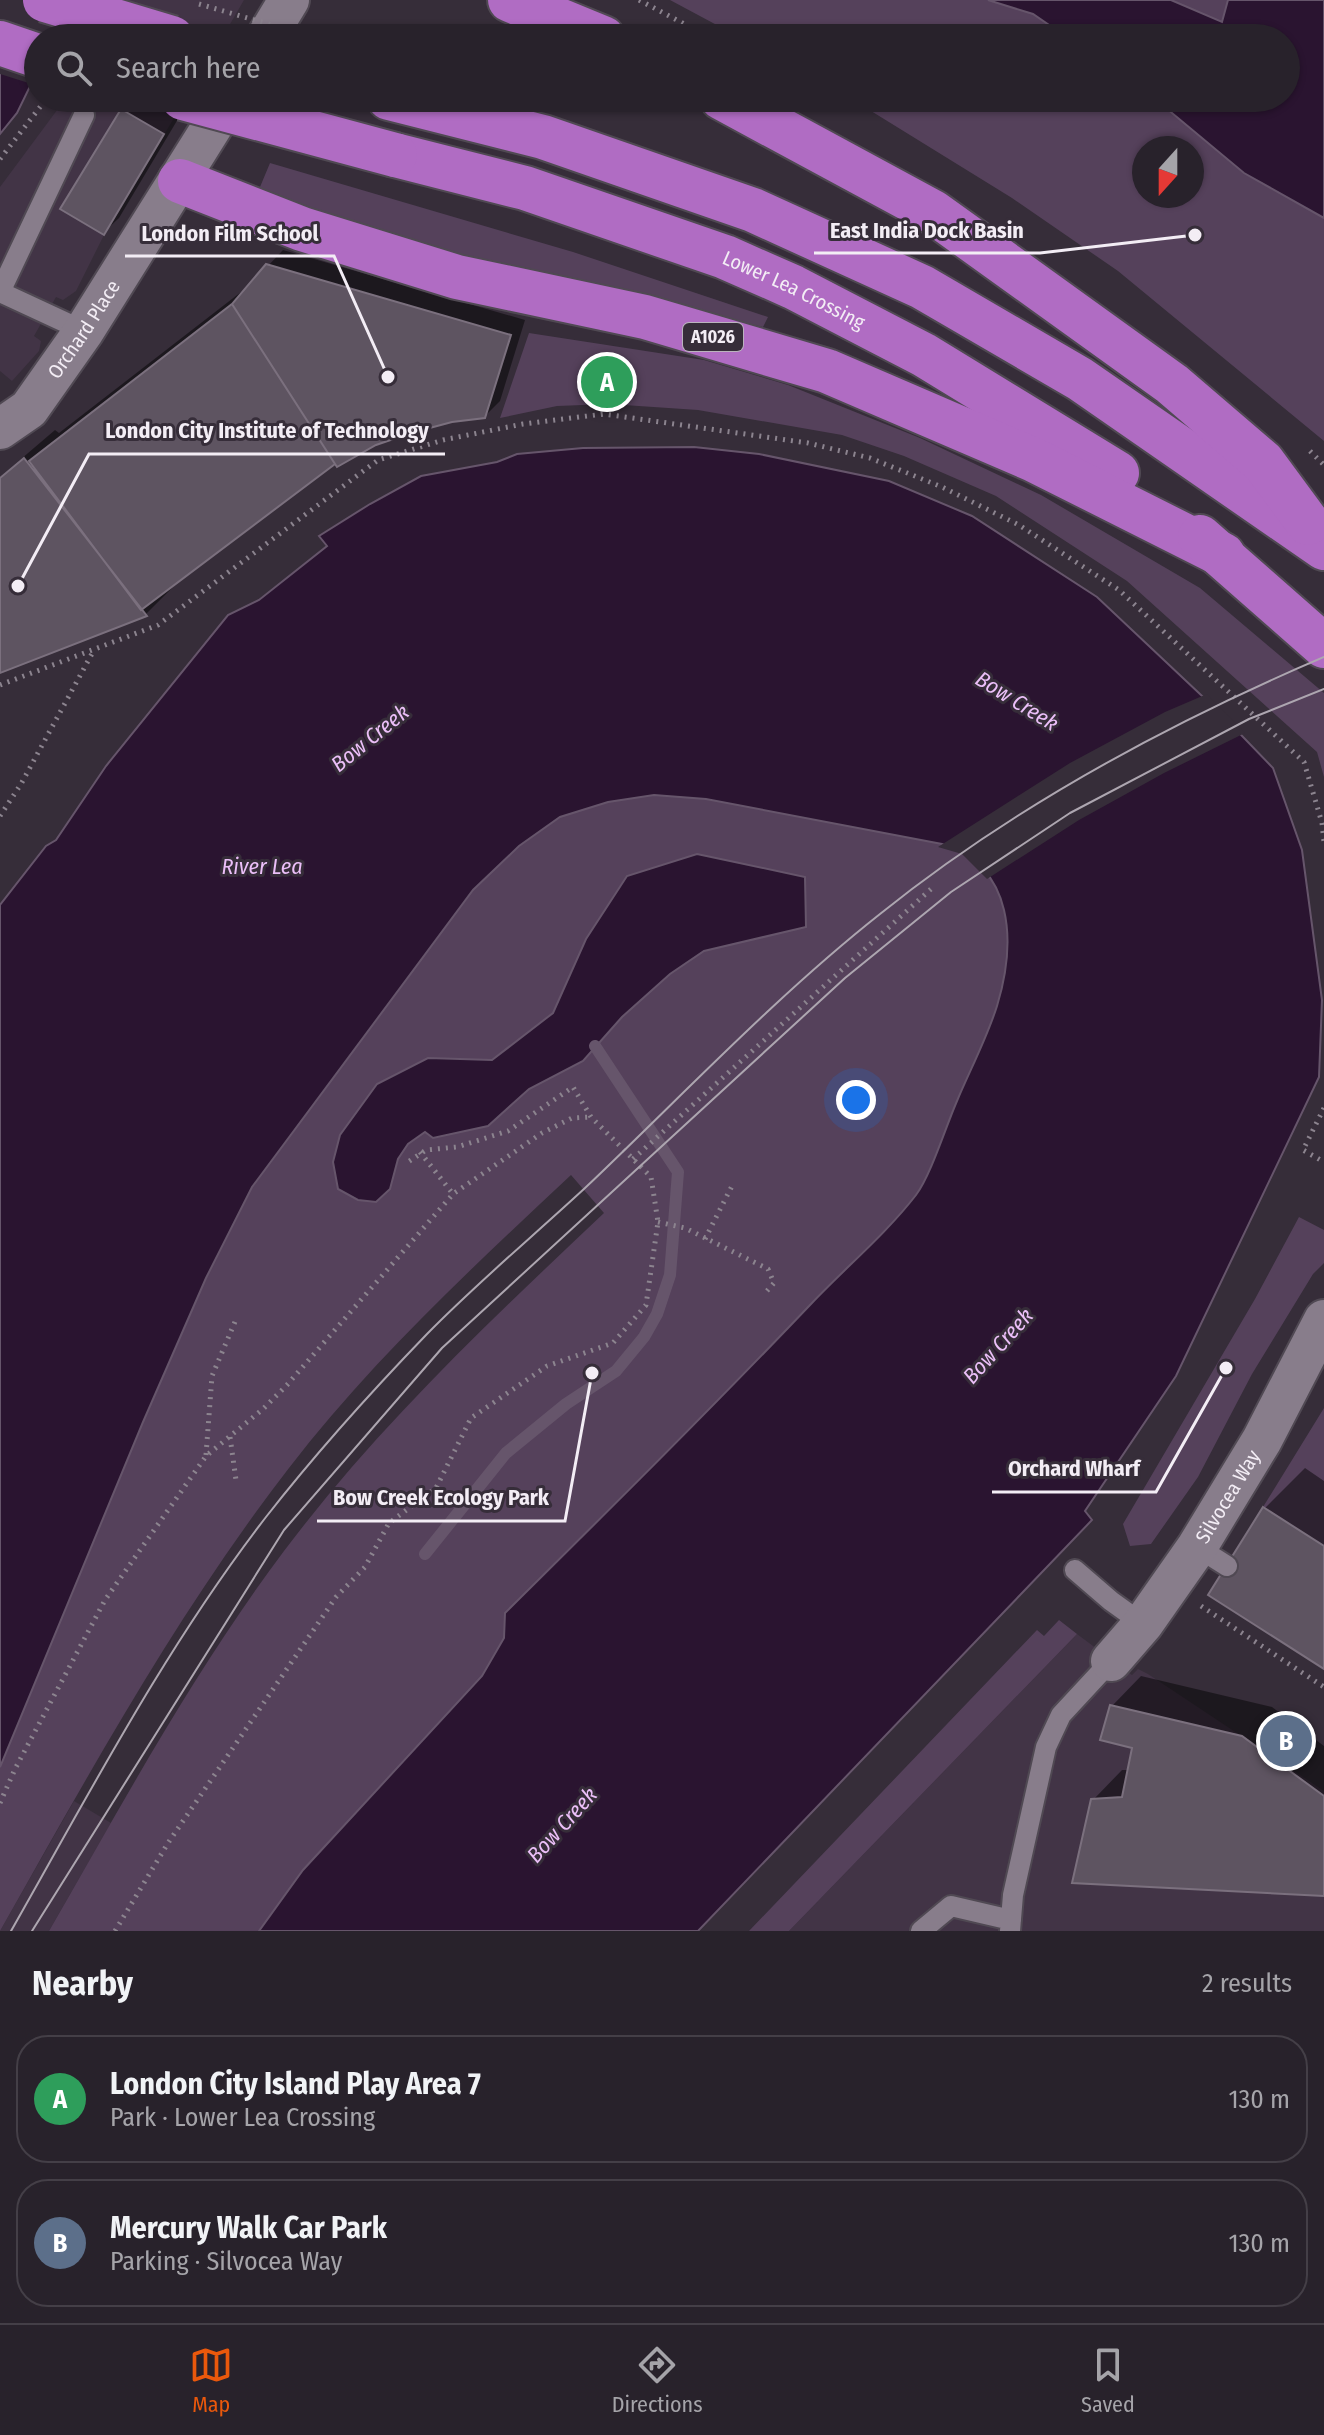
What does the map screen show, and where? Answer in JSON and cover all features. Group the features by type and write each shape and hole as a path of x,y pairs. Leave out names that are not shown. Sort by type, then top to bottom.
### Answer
{"highway":[{"path":"45,0 125,24"},
{"path":"510,0 569,24"},
{"path":"0,43 24,51"},
{"name":"Lower Lea Crossing","path":"235,112 525,188 725,257 793,287 924,355 1115,471 1223,555 1324,646"},
{"path":"444,112 543,137 753,210 922,287 1080,379 1324,546"},
{"path":"748,112 933,212 1172,384 1263,462 1324,546"},
{"name":"A1026","path":"180,181 302,229 457,277 645,317 827,371 1034,460 1223,555"}],"street":[{"path":"274,24 289,0"},
{"name":"Orchard Place","path":"0,429 29,409 84,331 222,112"},
{"name":"Silvocea Way","path":"1111,1661 1143,1624 1212,1556 1262,1440 1324,1320"}],"lane":[{"path":"84,115 0,292 84,331"},
{"path":"1075,1570 1143,1624"},
{"path":"921,1931 951,1906 1011,1926 1013,1895 1046,1747 1061,1715 1111,1661"}],"path":[{"path":"639,0 684,24"},
{"path":"198,4 268,24"},
{"path":"0,159 36,112"},
{"path":"0,685 158,625 378,460 443,440 523,424 604,414 808,443 870,458 942,487 1019,525 1119,590 1304,762 1323,823 1324,842"},
{"path":"0,816 21,784 94,649"},
{"path":"633,1159 931,889"},
{"path":"115,1931 168,1843 336,1597 365,1567 389,1523 436,1488 471,1418 547,1366 613,1343 646,1305 658,1222 651,1177 591,1117 573,1087 508,1131 457,1147 420,1152 405,1164"},
{"path":"1324,1108 1303,1150 1324,1162"},
{"path":"0,1803 105,1600 206,1456 287,1385 453,1194 542,1133 572,1118 591,1117"},
{"path":"420,1152 453,1194"},
{"path":"705,1239 734,1182"},
{"path":"658,1222 685,1228 768,1269 774,1283 766,1292"},
{"path":"206,1456 212,1376 237,1317"},
{"path":"230,1436 236,1480"},
{"path":"1191,1599 1324,1687"}],"shaded area":[{"path":"104,0 244,0 230,24 97,24"},
{"path":"670,0 1324,0 1324,441 1118,271 1012,198 873,112 1300,112 1300,24 715,24"},
{"path":"56,112 178,112 104,235 76,291 63,300 56,297 34,336 41,341 39,351 12,381 0,371 0,187"},
{"path":"270,163 573,252 768,317 763,327 456,257 268,199 260,187"},
{"path":"529,333 704,360 788,385 920,438 1041,495 1200,588 1324,693 1324,777 1317,752 1127,581 996,496 904,456 842,435 698,410 609,404 557,406 500,418"},
{"path":"974,732 1054,1088 327,1931 49,1931 190,1689 284,1551 397,1417 604,1213 571,1175 389,1352 289,1468 172,1636 101,1753 0,1931 0,1535 560,737"},
{"path":"1299,1217 1324,1230 1324,1263 1313,1274 1252,1374 1198,1477 1151,1544 1130,1546 1123,1524 1255,1299"},
{"path":"1324,1408 1324,1546 1263,1507"},
{"path":"1059,1620 1077,1634 789,1931 749,1931 1037,1630 1044,1636"},
{"path":"1077,1634 1132,1675 1138,1669 1148,1674 1324,1791 1324,1931 789,1931"},
{"path":"74,1801 111,1823 49,1931 0,1931"}],"water":[{"path":"0,0 24,24 24,99 0,134"},
{"path":"988,0 1171,0 1222,22 1228,0 1324,0 1324,218 1244,173 1204,140 1204,136 1200,136 1171,112 1300,112 1300,24 1048,24 1033,14"},
{"name":"River Lea","path":"694,447 759,454 889,481 972,516 1097,597 1218,711 1273,768 1302,850 1322,1000 1319,1077 1176,1376 1085,1511 1092,1520 698,1931 259,1931 303,1870 482,1676 504,1638 505,1613 659,1460 916,1195 933,1163 997,1006 1007,957 1004,910 984,870 966,855 942,844 706,799 654,795 608,802 560,817 519,846 473,890 252,1187 206,1278 143,1422 0,1767 0,905 46,846 56,840 106,766 228,615 259,600 327,546 319,536 421,476 497,462 517,454 583,448"},
{"path":"697,854 805,877 806,927 704,951 670,974 622,1017 583,1061 529,1089 488,1126 433,1138 425,1132 408,1144 398,1159 390,1189 376,1202 358,1200 338,1189 333,1162 340,1135 377,1084 428,1058 492,1060 553,1013 586,939 627,876"}],"pier":[{"path":"0,0 72,0 63,24 24,24 24,82 0,74"},
{"path":"1207,694 1245,733 1079,820 987,879 962,854 938,847 1070,763 1165,712"}],"building":[{"path":"119,112 126,112 164,134 104,235 60,209"},
{"path":"266,264 511,335 485,418 452,422 411,433 376,445 337,467 232,304"},
{"path":"232,304 335,464 141,610 29,461"},
{"path":"24,458 147,616 0,673 0,478"},
{"path":"1263,1507 1324,1546 1324,1669 1208,1595"},
{"path":"1110,1705 1242,1736 1324,1796 1324,1896 1072,1883 1091,1799 1122,1797 1132,1748 1100,1740"}],"waterway":[{"path":"425,1554 506,1453 566,1404 616,1371 644,1337 657,1314 670,1275 678,1172 595,1046"}],"tram line":[{"path":"11,1931 131,1719 230,1566 324,1446 446,1315 585,1188 803,979 931,875 983,838 1093,770 1207,710 1324,657"},
{"path":"32,1931 284,1530 442,1348 845,978 951,892 1070,813 1249,719 1324,689"}],"place":[{"name":"East India Dock Basin","path":"1195,235"},
{"name":"London Film School","path":"388,377"},
{"name":"London City Island Play Area 7","path":"607,382"},
{"name":"London City Institute of Technology","path":"18,586"},
{"name":"Orchard Wharf","path":"1226,1368"},
{"name":"Bow Creek Ecology Park","path":"592,1373"},
{"name":"Mercury Walk Car Park","path":"1286,1741"}],"water label":[{"name":"Bow Creek","path":"1017,701"},
{"name":"Bow Creek","path":"370,738"},
{"name":"Bow Creek","path":"998,1346"},
{"name":"Bow Creek","path":"562,1825"}]}
